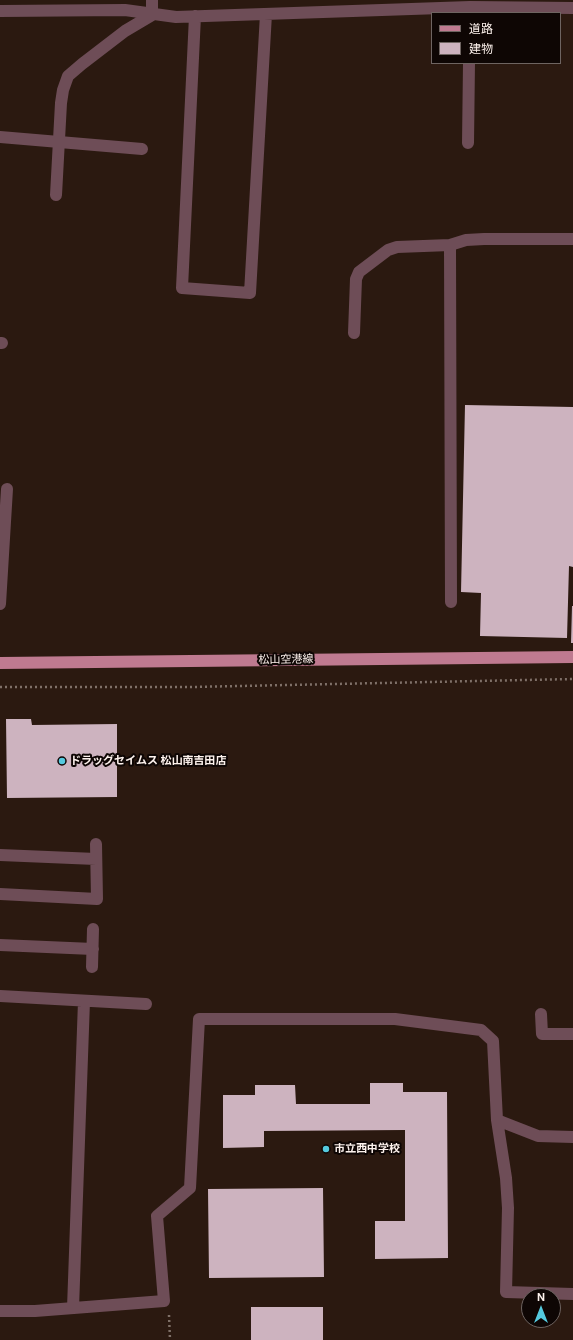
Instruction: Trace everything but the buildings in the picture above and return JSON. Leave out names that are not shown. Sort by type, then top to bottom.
[{"type":"main road","name":"松山空港線","points":[[0,663],[573,657]]},
{"type":"street","points":[[152,0],[152,15]]},
{"type":"street","points":[[0,11],[125,10],[152,15],[176,17],[266,14],[452,4],[470,10],[508,4],[573,8]]},
{"type":"street","points":[[195,16],[182,288],[250,293],[266,14]]},
{"type":"street","points":[[56,195],[58,142],[63,90],[68,76],[125,31],[152,15]]},
{"type":"street","points":[[468,143],[469,64]]},
{"type":"street","points":[[0,137],[142,149]]},
{"type":"street","points":[[354,332],[356,279],[359,272],[388,250],[397,247],[450,245],[466,240],[573,239]]},
{"type":"street","points":[[450,245],[450,602]]},
{"type":"street","points":[[0,604],[7,489]]},
{"type":"street","points":[[0,894],[97,899],[96,844]]},
{"type":"street","points":[[0,855],[96,859]]},
{"type":"street","points":[[92,967],[93,929]]},
{"type":"street","points":[[0,945],[93,949]]},
{"type":"street","points":[[0,996],[146,1004]]},
{"type":"street","points":[[73,1308],[84,1001]]},
{"type":"street","points":[[541,1014],[542,1034],[573,1034]]},
{"type":"street","points":[[0,1311],[35,1311],[164,1301],[157,1216],[190,1188],[199,1019],[395,1019],[481,1030],[493,1042],[497,1120],[506,1178],[508,1208],[506,1292],[573,1294]]},
{"type":"street","points":[[497,1120],[538,1136],[573,1136]]},
{"type":"path","points":[[0,687],[200,687],[573,679]]},
{"type":"path","points":[[164,1301],[169,1313],[170,1340]]},
{"type":"place","name":"ドラッグセイムス 松山南吉田店","points":[[62,761]]},
{"type":"place","name":"市立西中学校","points":[[326,1149]]}]
